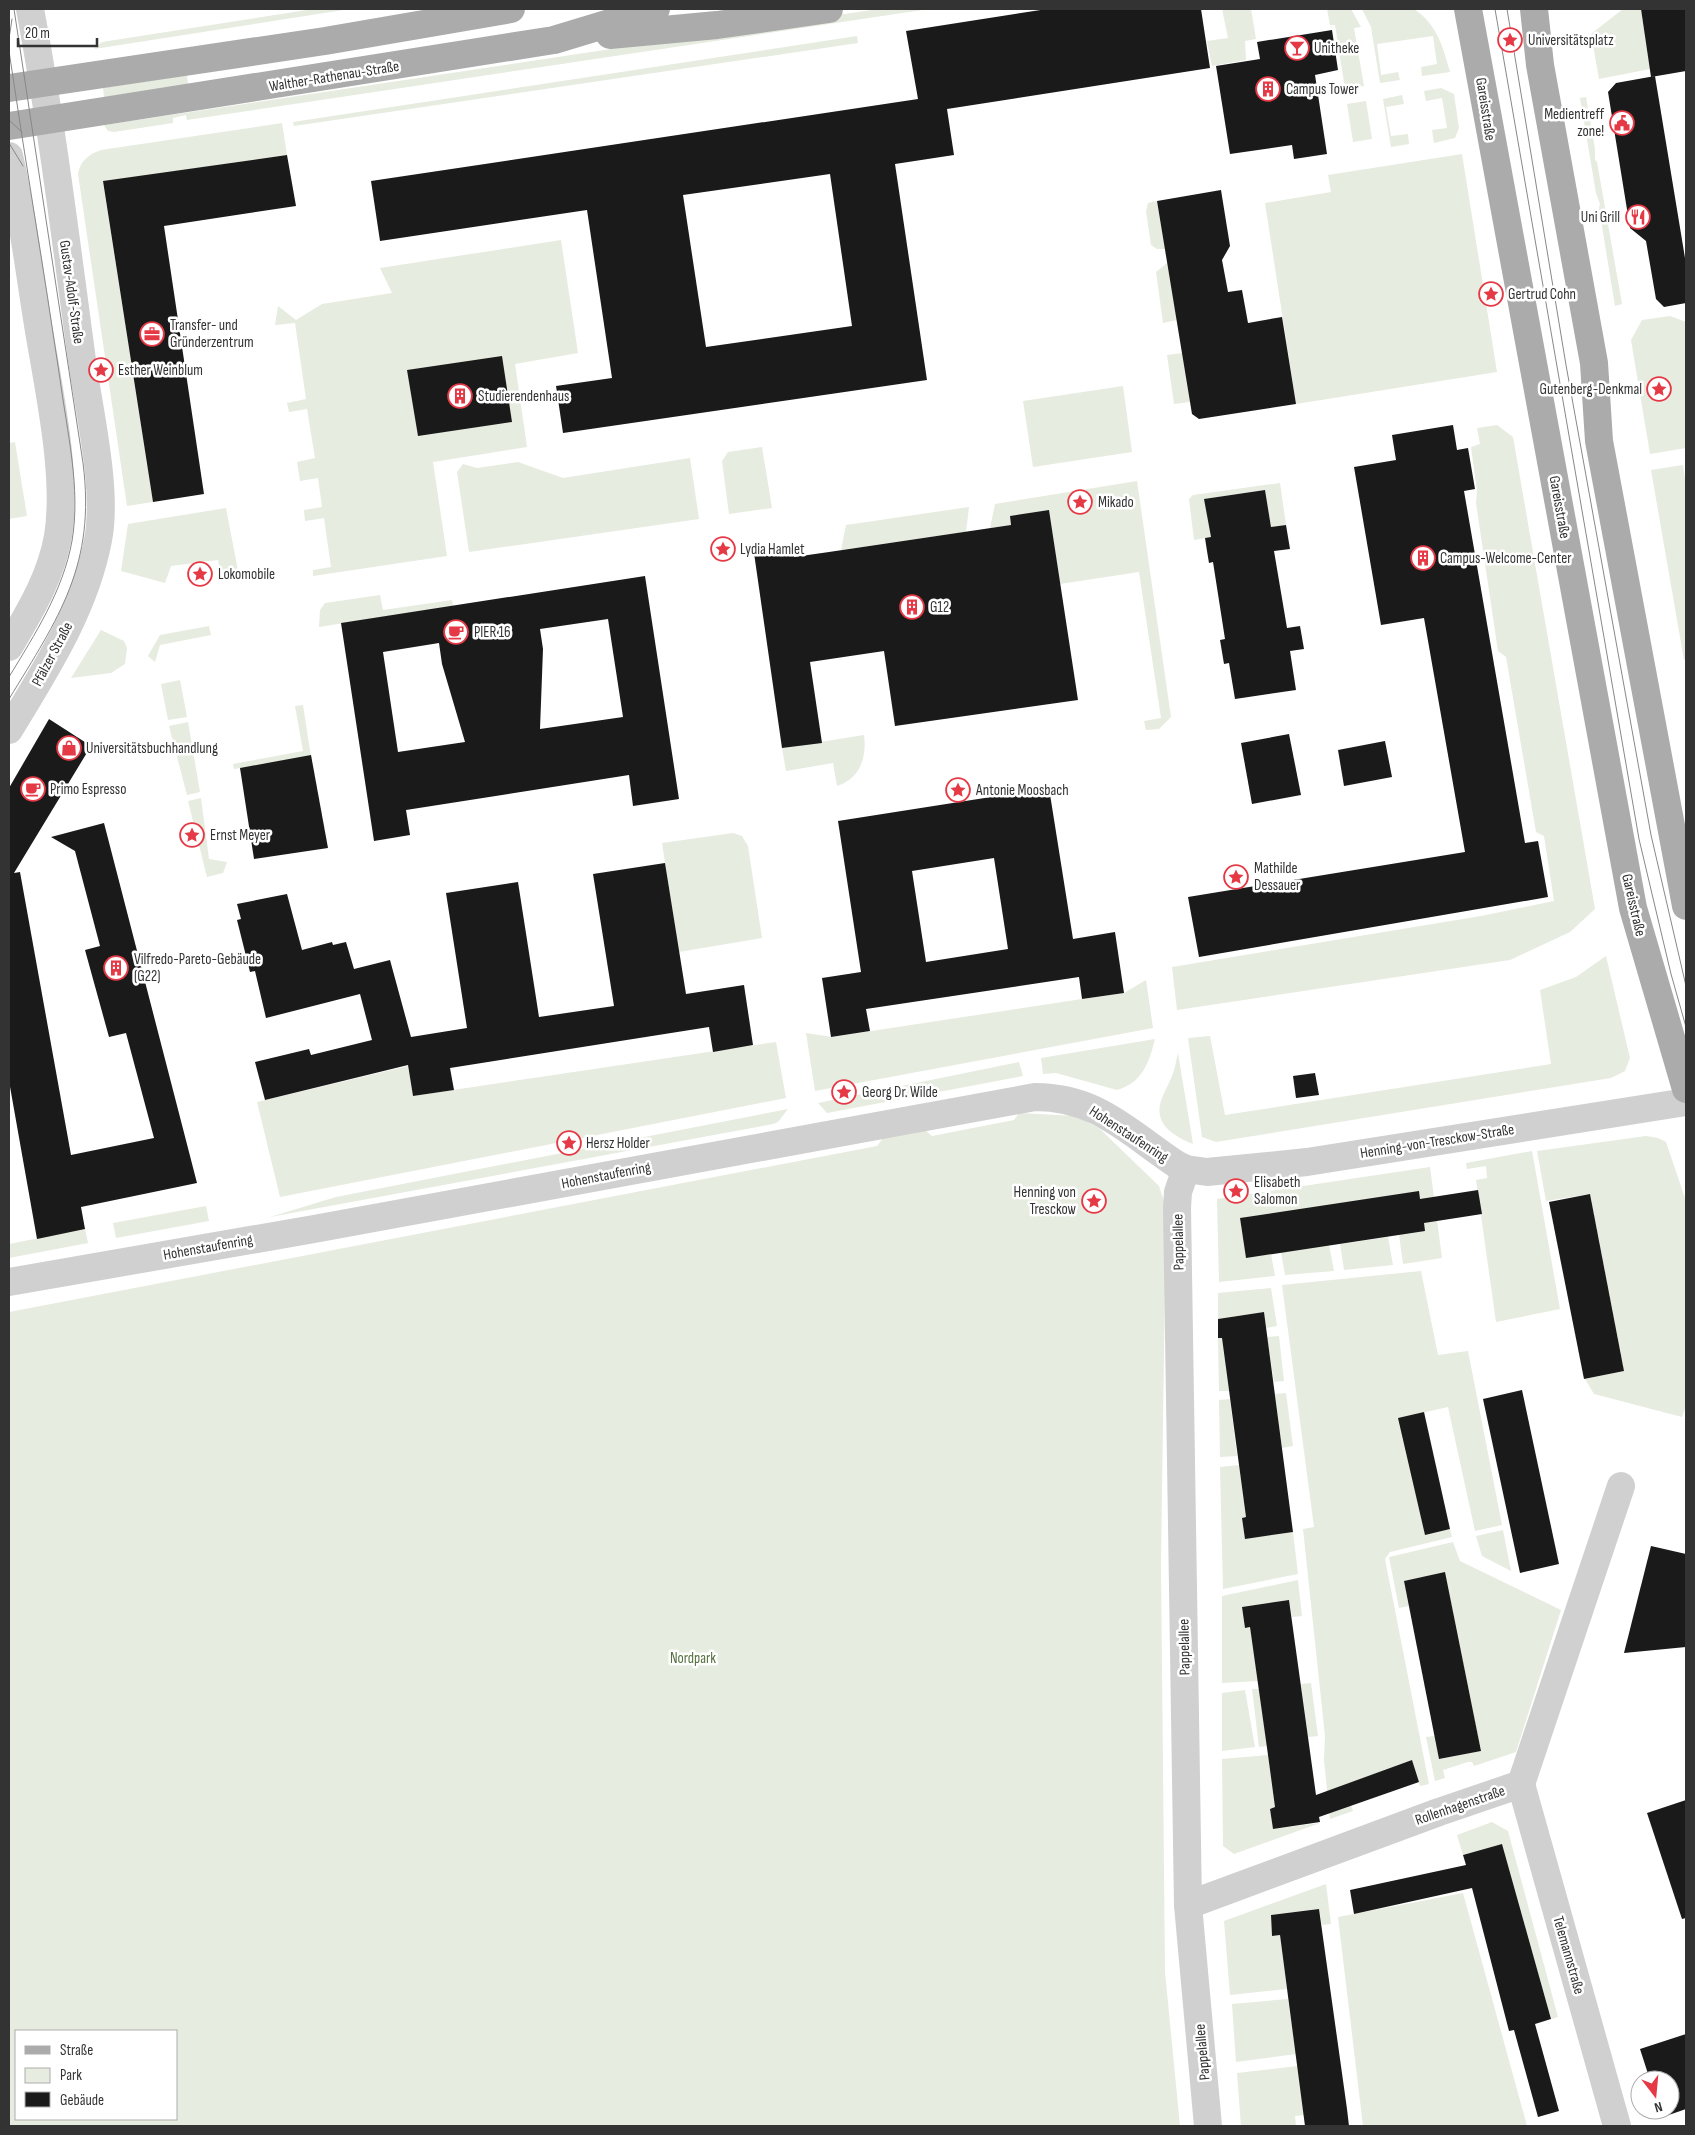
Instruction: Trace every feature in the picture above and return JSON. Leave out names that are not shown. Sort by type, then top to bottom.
[{"type":"main road","points":[[9,88],[325,42],[511,9]]},
{"type":"main road","name":"Walther-Rathenau-Straße","points":[[9,125],[554,40],[656,9]]},
{"type":"main road","points":[[554,40],[717,25],[829,9]]},
{"type":"main road","name":"Gareisstraße","points":[[1468,9],[1633,908],[1686,1089]]},
{"type":"main road","points":[[1534,9],[1540,65],[1594,363],[1599,441],[1685,892]]},
{"type":"main road","name":"Walther-Rathenau-Straße","points":[[9,125],[24,111],[42,83]]},
{"type":"street","name":"Gustav-Adolf-Straße","points":[[30,9],[48,120],[100,486],[101,513],[98,539],[89,575]]},
{"type":"street","points":[[9,156],[47,379],[58,463],[60,500],[58,535],[52,563],[38,597],[14,639]]},
{"type":"street","name":"Pfälzer Straße","points":[[9,730],[65,632],[78,605],[89,575]]},
{"type":"street","name":"Hohenstaufenring","points":[[9,1282],[324,1228],[1035,1097],[1071,1100],[1108,1116],[1166,1158],[1186,1169]]},
{"type":"street","name":"Henning-von-Tresckow-Straße","points":[[1186,1169],[1207,1172],[1307,1162],[1686,1102]]},
{"type":"street","name":"Pappelallee","points":[[1186,1169],[1178,1192],[1178,1208],[1188,1905],[1208,2126]]},
{"type":"street","name":"Rollenhagenstraße","points":[[1188,1905],[1439,1812],[1521,1784],[1621,1486]]},
{"type":"street","name":"Telemannstraße","points":[[1521,1784],[1617,2126]]},
{"type":"green space","points":[[313,9],[350,9],[94,49],[102,42]]},
{"type":"green space","points":[[878,9],[929,9],[187,120],[186,115],[173,118],[173,123],[114,132],[108,131],[104,125]]},
{"type":"green space","points":[[1222,9],[1251,9],[1256,39],[1245,41],[1246,60],[1212,66],[1207,41],[1228,38]]},
{"type":"green space","points":[[1327,9],[1351,9],[1361,27],[1354,28],[1364,86],[1345,89],[1335,25],[1330,25]]},
{"type":"green space","points":[[1362,9],[1414,9],[1434,29],[1442,45],[1450,72],[1422,76],[1421,67],[1437,64],[1433,36],[1377,44],[1381,75],[1398,72],[1400,80],[1380,83],[1371,27]]},
{"type":"green space","points":[[1623,9],[1641,9],[1650,69],[1599,79],[1591,34]]},
{"type":"green space","points":[[857,36],[858,43],[294,126],[293,122]]},
{"type":"green space","points":[[187,75],[188,85],[104,97],[103,88]]},
{"type":"green space","points":[[1441,88],[1454,94],[1459,128],[1455,138],[1434,143],[1432,130],[1447,128],[1442,98],[1426,101],[1424,91]]},
{"type":"green space","points":[[1402,95],[1404,104],[1386,107],[1391,136],[1408,134],[1409,144],[1391,147],[1383,99]]},
{"type":"green space","points":[[1586,97],[1595,149],[1595,160],[1597,162],[1622,304],[1615,306],[1599,208],[1600,204],[1596,193],[1580,98]]},
{"type":"green space","points":[[1366,101],[1372,139],[1353,142],[1347,104]]},
{"type":"green space","points":[[282,123],[287,155],[103,182],[153,502],[127,506],[78,174],[79,169],[86,159],[101,150]]},
{"type":"green space","points":[[1462,154],[1497,372],[1296,404],[1265,203],[1331,192],[1328,175]]},
{"type":"green space","points":[[1157,201],[1165,249],[1157,249],[1151,245],[1146,211],[1148,203]]},
{"type":"green space","points":[[561,240],[578,353],[515,364],[527,447],[433,462],[447,556],[313,576],[313,570],[331,567],[324,518],[305,521],[304,510],[322,507],[318,478],[300,481],[297,462],[315,458],[307,409],[289,412],[287,403],[306,399],[295,323],[275,325],[278,306],[296,320],[322,304],[392,293],[380,268]]},
{"type":"green space","points":[[1167,263],[1177,320],[1163,323],[1156,272]]},
{"type":"green space","points":[[1670,316],[1686,322],[1686,448],[1650,454],[1631,340],[1642,320]]},
{"type":"green space","points":[[1182,353],[1190,402],[1174,404],[1167,355]]},
{"type":"green space","points":[[1123,386],[1132,452],[1033,467],[1023,401]]},
{"type":"green space","points":[[1497,425],[1513,437],[1595,909],[1570,932],[1510,960],[1177,1010],[1172,967],[1481,916],[1554,901],[1544,836],[1536,832],[1506,657],[1498,651],[1476,503],[1477,491],[1471,447],[1480,444],[1477,428]]},
{"type":"green space","points":[[15,442],[27,516],[9,519],[9,443]]},
{"type":"green space","points":[[762,447],[772,508],[729,514],[722,461],[728,452]]},
{"type":"green space","points":[[690,458],[699,519],[469,552],[457,472],[463,464],[477,468],[518,462],[563,478]]},
{"type":"green space","points":[[1683,465],[1686,486],[1686,660],[1684,660],[1651,470]]},
{"type":"green space","points":[[1137,481],[1171,717],[1159,729],[1146,730],[1144,721],[1161,718],[1139,572],[1060,584],[1049,510],[1010,516],[1011,525],[990,528],[995,504]]},
{"type":"green space","points":[[1280,483],[1286,525],[1271,527],[1265,490],[1205,499],[1211,537],[1194,540],[1189,499],[1193,495]]},
{"type":"green space","points":[[969,507],[966,532],[841,550],[846,525]]},
{"type":"green space","points":[[226,508],[239,576],[222,579],[218,560],[171,566],[165,583],[121,571],[128,524]]},
{"type":"green space","points":[[380,595],[383,610],[452,600],[453,606],[319,627],[320,610],[325,603]]},
{"type":"green space","points":[[209,626],[211,635],[160,645],[155,662],[148,656],[160,635]]},
{"type":"green space","points":[[101,630],[124,641],[127,648],[125,664],[111,673],[71,678]]},
{"type":"green space","points":[[180,680],[187,717],[168,720],[161,684]]},
{"type":"green space","points":[[303,705],[311,757],[234,769],[233,764],[303,751],[295,706]]},
{"type":"green space","points":[[188,722],[200,792],[187,795],[169,726]]},
{"type":"green space","points":[[864,735],[863,759],[856,773],[845,783],[837,786],[833,763],[786,771],[782,748]]},
{"type":"green space","points":[[201,798],[209,859],[227,862],[223,873],[207,877],[188,801]]},
{"type":"green space","points":[[733,833],[742,836],[748,846],[762,938],[679,952],[662,843]]},
{"type":"green space","points":[[1606,956],[1630,1058],[1625,1071],[1611,1078],[1216,1142],[1202,1137],[1188,1038],[1210,1036],[1225,1115],[1551,1064],[1540,990],[1576,977]]},
{"type":"green space","points":[[1146,980],[1153,1028],[815,1091],[806,1033],[832,1037],[1124,993]]},
{"type":"green space","points":[[1155,1039],[1143,1071],[1133,1082],[1117,1090],[1056,1073],[1043,1074],[1041,1058]]},
{"type":"green space","points":[[776,1042],[786,1098],[280,1197],[257,1102],[408,1066],[413,1096]]},
{"type":"green space","points":[[1178,1053],[1193,1144],[1172,1133],[1162,1121],[1160,1115],[1162,1098],[1173,1073]]},
{"type":"green space","points":[[1019,1062],[1023,1076],[827,1113],[818,1103]]},
{"type":"green space","points":[[788,1109],[778,1122],[773,1124],[270,1217],[336,1197]]},
{"type":"green space","name":"Nordpark","points":[[1019,1113],[1075,1116],[1099,1128],[1159,1186],[1166,1207],[1161,1565],[1165,1972],[1180,2126],[9,2126],[9,1312],[877,1146],[883,1138],[925,1130],[932,1136],[1014,1120]]},
{"type":"green space","points":[[1646,1136],[1658,1138],[1666,1142],[1686,1201],[1686,1406],[1682,1417],[1594,1394],[1585,1379],[1624,1371],[1590,1194],[1546,1201],[1537,1151]]},
{"type":"green space","points":[[1532,1151],[1560,1309],[1496,1322],[1476,1180],[1487,1178],[1486,1166],[1467,1169],[1466,1163]]},
{"type":"green space","points":[[1430,1167],[1442,1258],[1403,1264],[1399,1235],[1240,1218],[1246,1257],[1271,1254],[1275,1276],[1219,1282],[1217,1199]]},
{"type":"green space","points":[[206,1206],[209,1221],[116,1238],[113,1223]]},
{"type":"green space","points":[[85,1229],[88,1243],[9,1258],[9,1244]]},
{"type":"green space","points":[[1388,1237],[1393,1265],[1344,1270],[1340,1244]]},
{"type":"green space","points":[[1329,1245],[1334,1271],[1285,1275],[1281,1252]]},
{"type":"green space","points":[[1421,1271],[1438,1355],[1468,1351],[1502,1525],[1475,1531],[1448,1407],[1399,1418],[1425,1534],[1450,1529],[1452,1537],[1390,1552],[1385,1559],[1429,1784],[1420,1786],[1412,1760],[1344,1785],[1353,1811],[1330,1819],[1324,1760],[1325,1736],[1303,1529],[1314,1527],[1282,1285]]},
{"type":"green space","points":[[1271,1288],[1277,1326],[1266,1328],[1264,1312],[1218,1319],[1218,1293]]},
{"type":"green space","points":[[1279,1336],[1284,1381],[1274,1382],[1267,1337]]},
{"type":"green space","points":[[1218,1338],[1222,1338],[1229,1391],[1219,1391]]},
{"type":"green space","points":[[1286,1393],[1293,1446],[1282,1448],[1275,1394]]},
{"type":"green space","points":[[1230,1399],[1237,1456],[1220,1457],[1219,1400]]},
{"type":"green space","points":[[1239,1465],[1246,1517],[1242,1518],[1245,1538],[1293,1532],[1298,1574],[1223,1589],[1220,1467]]},
{"type":"green space","points":[[1503,1530],[1511,1571],[1482,1556],[1476,1536]]},
{"type":"green space","points":[[1453,1542],[1460,1561],[1561,1610],[1516,1752],[1474,1766],[1472,1762],[1468,1762],[1443,1770],[1445,1778],[1435,1781],[1426,1737],[1435,1736],[1440,1759],[1481,1751],[1445,1573],[1404,1581],[1409,1606],[1399,1608],[1389,1557]]},
{"type":"green space","points":[[1298,1580],[1302,1616],[1292,1617],[1289,1600],[1242,1607],[1245,1628],[1250,1627],[1258,1681],[1222,1683],[1222,1596]]},
{"type":"green space","points":[[1311,1683],[1318,1736],[1308,1737],[1301,1684]]},
{"type":"green space","points":[[1252,1689],[1259,1689],[1267,1746],[1259,1747]]},
{"type":"green space","points":[[1245,1690],[1255,1747],[1222,1751],[1222,1693]]},
{"type":"green space","points":[[1268,1755],[1275,1807],[1270,1809],[1273,1829],[1320,1823],[1234,1854],[1223,1846],[1222,1759]]},
{"type":"green space","points":[[1492,1822],[1508,1831],[1558,2017],[1551,2019],[1502,1844],[1463,1855],[1457,1835]]},
{"type":"green space","points":[[1326,1884],[1331,1924],[1322,1925],[1319,1909],[1271,1915],[1272,1936],[1280,1935],[1287,1989],[1230,1995],[1224,1921]]},
{"type":"green space","points":[[1463,1893],[1527,2126],[1363,2126],[1338,1917]]},
{"type":"green space","points":[[1288,1999],[1296,2054],[1236,2062],[1232,2004]]},
{"type":"green space","points":[[1297,2066],[1304,2115],[1295,2116],[1296,2126],[1241,2126],[1237,2073]]},
{"type":"building","points":[[1047,9],[1201,9],[1210,68],[947,109],[954,155],[895,164],[927,380],[563,433],[556,386],[612,378],[587,210],[380,241],[371,181],[918,99],[906,31]],"holes":[[[830,174],[852,326],[706,347],[683,195]]]},
{"type":"building","points":[[1641,9],[1686,9],[1686,71],[1651,77]]},
{"type":"building","name":"Campus Tower","points":[[1332,30],[1338,70],[1315,75],[1327,154],[1294,159],[1292,145],[1230,154],[1216,66],[1260,59],[1257,42]]},
{"type":"building","points":[[1655,76],[1686,264],[1686,303],[1664,307],[1656,299],[1646,241],[1630,228],[1608,92],[1616,83]]},
{"type":"building","points":[[287,155],[296,206],[164,226],[204,494],[153,502],[103,181]]},
{"type":"building","points":[[1221,190],[1230,246],[1222,260],[1228,292],[1242,290],[1248,323],[1282,317],[1296,404],[1199,419],[1192,414],[1157,201]]},
{"type":"building","name":"Studierendenhaus","points":[[502,356],[512,422],[418,436],[407,370]]},
{"type":"building","points":[[1453,425],[1457,450],[1468,448],[1475,489],[1464,491],[1525,843],[1538,841],[1548,897],[1199,957],[1188,897],[1465,852],[1424,618],[1381,625],[1354,467],[1396,460],[1392,435]]},
{"type":"building","points":[[1265,490],[1271,527],[1286,525],[1290,549],[1274,551],[1287,628],[1300,626],[1304,649],[1290,651],[1296,690],[1235,699],[1229,663],[1224,664],[1220,640],[1225,639],[1213,562],[1209,563],[1205,538],[1211,537],[1204,499]]},
{"type":"building","name":"G12","points":[[1049,510],[1078,700],[895,726],[884,651],[810,662],[822,743],[782,748],[754,553],[793,547],[794,557],[829,552],[1011,525],[1010,516]]},
{"type":"building","points":[[645,576],[679,799],[633,806],[629,775],[406,810],[410,835],[374,841],[341,623]],"holes":[[[608,619],[623,717],[540,729],[543,649],[540,629]],[[439,643],[442,664],[465,742],[398,752],[383,652]]]},
{"type":"building","name":"Vilfredo-Pareto-Gebäude (G22)","points":[[49,719],[91,746],[14,873],[20,872],[71,1155],[154,1138],[126,1033],[109,1037],[85,950],[100,946],[75,851],[51,837],[104,823],[197,1183],[81,1207],[85,1229],[37,1239],[9,1081],[9,788]]},
{"type":"building","points":[[1289,734],[1301,795],[1252,804],[1241,743]]},
{"type":"building","points":[[1385,741],[1392,777],[1344,786],[1338,750]]},
{"type":"building","points":[[311,755],[328,848],[254,859],[240,768]]},
{"type":"building","points":[[1049,788],[1073,939],[1115,932],[1124,993],[1082,999],[1079,977],[866,1009],[870,1031],[831,1037],[822,978],[861,972],[838,821]],"holes":[[[994,858],[1008,949],[926,962],[912,871]]]},
{"type":"building","points":[[665,863],[686,994],[744,985],[753,1045],[713,1052],[709,1027],[450,1068],[454,1090],[413,1096],[408,1065],[265,1100],[255,1062],[309,1049],[311,1055],[372,1040],[360,994],[266,1018],[255,971],[250,972],[237,920],[241,919],[237,904],[287,894],[302,950],[332,942],[333,945],[346,942],[354,969],[390,960],[411,1037],[467,1028],[446,893],[518,882],[539,1017],[614,1006],[593,874]]},
{"type":"building","points":[[1315,1073],[1319,1095],[1296,1098],[1293,1076]]},
{"type":"building","points":[[1478,1190],[1482,1214],[1424,1223],[1425,1231],[1246,1258],[1240,1218],[1419,1191],[1420,1199]]},
{"type":"building","points":[[1590,1194],[1624,1371],[1584,1379],[1549,1202]]},
{"type":"building","points":[[1264,1312],[1293,1532],[1245,1539],[1242,1518],[1246,1517],[1222,1338],[1218,1338],[1218,1319]]},
{"type":"building","points":[[1522,1390],[1559,1564],[1520,1573],[1483,1399]]},
{"type":"building","points":[[1424,1412],[1450,1529],[1425,1535],[1398,1418]]},
{"type":"building","points":[[1651,1546],[1686,1554],[1686,1647],[1624,1653]]},
{"type":"building","points":[[1445,1572],[1481,1751],[1439,1759],[1404,1581]]},
{"type":"building","points":[[1289,1600],[1316,1795],[1412,1760],[1419,1782],[1319,1817],[1320,1822],[1273,1829],[1270,1809],[1275,1807],[1268,1755],[1250,1627],[1245,1628],[1242,1607]]},
{"type":"building","points":[[1686,1800],[1686,1918],[1682,1919],[1647,1813]]},
{"type":"building","points":[[1502,1844],[1551,2019],[1535,2024],[1559,2111],[1538,2117],[1514,2030],[1509,2031],[1472,1888],[1354,1914],[1350,1890],[1466,1865],[1463,1855]]},
{"type":"building","points":[[1319,1909],[1349,2126],[1305,2126],[1280,1935],[1272,1936],[1271,1915]]},
{"type":"building","points":[[1686,2034],[1686,2109],[1680,2111],[1680,2070],[1647,2070],[1640,2049]]},
{"type":"tram line","points":[[9,699],[58,615],[70,588],[84,531],[86,499],[83,463],[14,9]]},
{"type":"tram line","points":[[1495,9],[1639,839],[1671,974],[1686,1027]]},
{"type":"tram line","points":[[1507,9],[1566,365],[1651,835],[1686,986]]},
{"type":"tram line","points":[[9,39],[12,19]]},
{"type":"tram line","points":[[9,51],[69,440],[75,501],[72,541],[62,577],[47,612],[9,677]]},
{"type":"tram line","points":[[9,120],[22,132]]},
{"type":"tram line","points":[[9,143],[23,166]]},
{"type":"place","name":"Universitätsplatz","points":[[1510,40]]},
{"type":"place","name":"Unitheke","points":[[1297,48]]},
{"type":"place","name":"Campus Tower","points":[[1268,89]]},
{"type":"place","name":"Medientreff zone!","points":[[1622,123]]},
{"type":"place","name":"Uni Grill","points":[[1638,217]]},
{"type":"place","name":"Gertrud Cohn","points":[[1491,294]]},
{"type":"place","name":"Transfer- und Gründerzentrum","points":[[152,334]]},
{"type":"place","name":"Esther Weinblum","points":[[101,370]]},
{"type":"place","name":"Gutenberg-Denkmal","points":[[1659,389]]},
{"type":"place","name":"Studierendenhaus","points":[[460,396]]},
{"type":"place","name":"Mikado","points":[[1080,502]]},
{"type":"place","name":"Lydia Hamlet","points":[[723,549]]},
{"type":"place","name":"Campus-Welcome-Center","points":[[1423,558]]},
{"type":"place","name":"Lokomobile","points":[[200,574]]},
{"type":"place","name":"G12","points":[[912,607]]},
{"type":"place","name":"PIER 16","points":[[456,632]]},
{"type":"place","name":"Universitätsbuchhandlung","points":[[69,748]]},
{"type":"place","name":"Primo Espresso","points":[[33,789]]},
{"type":"place","name":"Antonie Moosbach","points":[[958,790]]},
{"type":"place","name":"Ernst Meyer","points":[[192,835]]},
{"type":"place","name":"Mathilde Dessauer","points":[[1236,877]]},
{"type":"place","name":"Vilfredo-Pareto-Gebäude (G22)","points":[[116,968]]},
{"type":"place","name":"Georg Dr. Wilde","points":[[844,1092]]},
{"type":"place","name":"Hersz Holder","points":[[569,1143]]},
{"type":"place","name":"Elisabeth Salomon","points":[[1236,1191]]},
{"type":"place","name":"Henning von Tresckow","points":[[1094,1201]]}]
